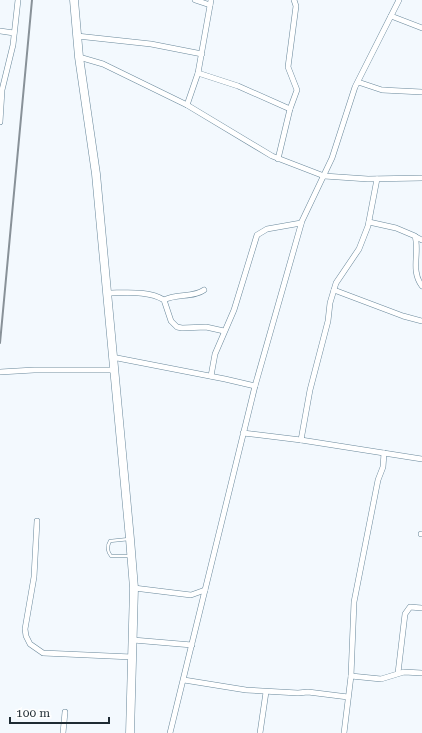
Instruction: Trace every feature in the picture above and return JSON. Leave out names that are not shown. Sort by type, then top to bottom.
[{"type":"main road","points":[[74,0],[79,57],[96,174],[112,357],[132,556],[134,588],[130,733]]},
{"type":"street","points":[[0,122],[4,77],[13,45],[18,0]]},
{"type":"street","points":[[186,105],[198,73],[210,3],[195,0]]},
{"type":"street","points":[[278,159],[290,109],[297,90],[288,68],[296,6],[294,0]]},
{"type":"street","points":[[170,733],[255,386],[301,223],[332,158],[358,82],[399,0]]},
{"type":"street","points":[[391,16],[422,28]]},
{"type":"street","points":[[0,31],[14,33]]},
{"type":"street","points":[[77,36],[151,44],[202,54]]},
{"type":"street","points":[[79,57],[103,64],[186,105],[258,150],[324,176],[378,179],[422,178]]},
{"type":"street","points":[[198,73],[238,86],[290,109]]},
{"type":"street","points":[[358,82],[382,90],[422,92]]},
{"type":"street","points":[[301,440],[310,390],[328,321],[330,303],[336,283],[359,249],[369,222],[378,179]]},
{"type":"street","points":[[369,222],[396,228],[422,240]]},
{"type":"street","points":[[211,376],[215,354],[248,269],[253,244],[257,235],[267,229],[301,223]]},
{"type":"street","points":[[416,237],[415,269],[416,277],[422,286]]},
{"type":"street","points":[[107,292],[151,295],[164,300],[179,295],[197,295],[204,290]]},
{"type":"street","points":[[334,290],[403,316],[422,320]]},
{"type":"street","points":[[164,300],[171,321],[177,327],[206,326],[224,331]]},
{"type":"street","points":[[112,357],[255,386]]},
{"type":"street","points":[[0,372],[34,370],[114,370]]},
{"type":"street","points":[[243,433],[301,440],[422,459]]},
{"type":"street","points":[[344,733],[351,676],[354,602],[378,480],[383,468],[384,453]]},
{"type":"street","points":[[38,521],[34,577],[25,629],[26,636],[30,644],[43,653],[132,657]]},
{"type":"street","points":[[134,588],[191,595],[205,590]]},
{"type":"street","points":[[398,674],[405,614],[410,607],[422,608]]},
{"type":"street","points":[[133,640],[161,641],[192,645]]},
{"type":"street","points":[[351,676],[381,679],[398,674],[422,673]]},
{"type":"street","points":[[184,680],[231,689],[266,692],[308,692],[348,698]]},
{"type":"street","points":[[260,733],[266,692]]},
{"type":"street","points":[[63,733],[65,712]]},
{"type":"lane","points":[[130,539],[110,541],[108,544],[109,553],[111,556],[132,556]]},
{"type":"railway","points":[[0,343],[32,0]]}]
